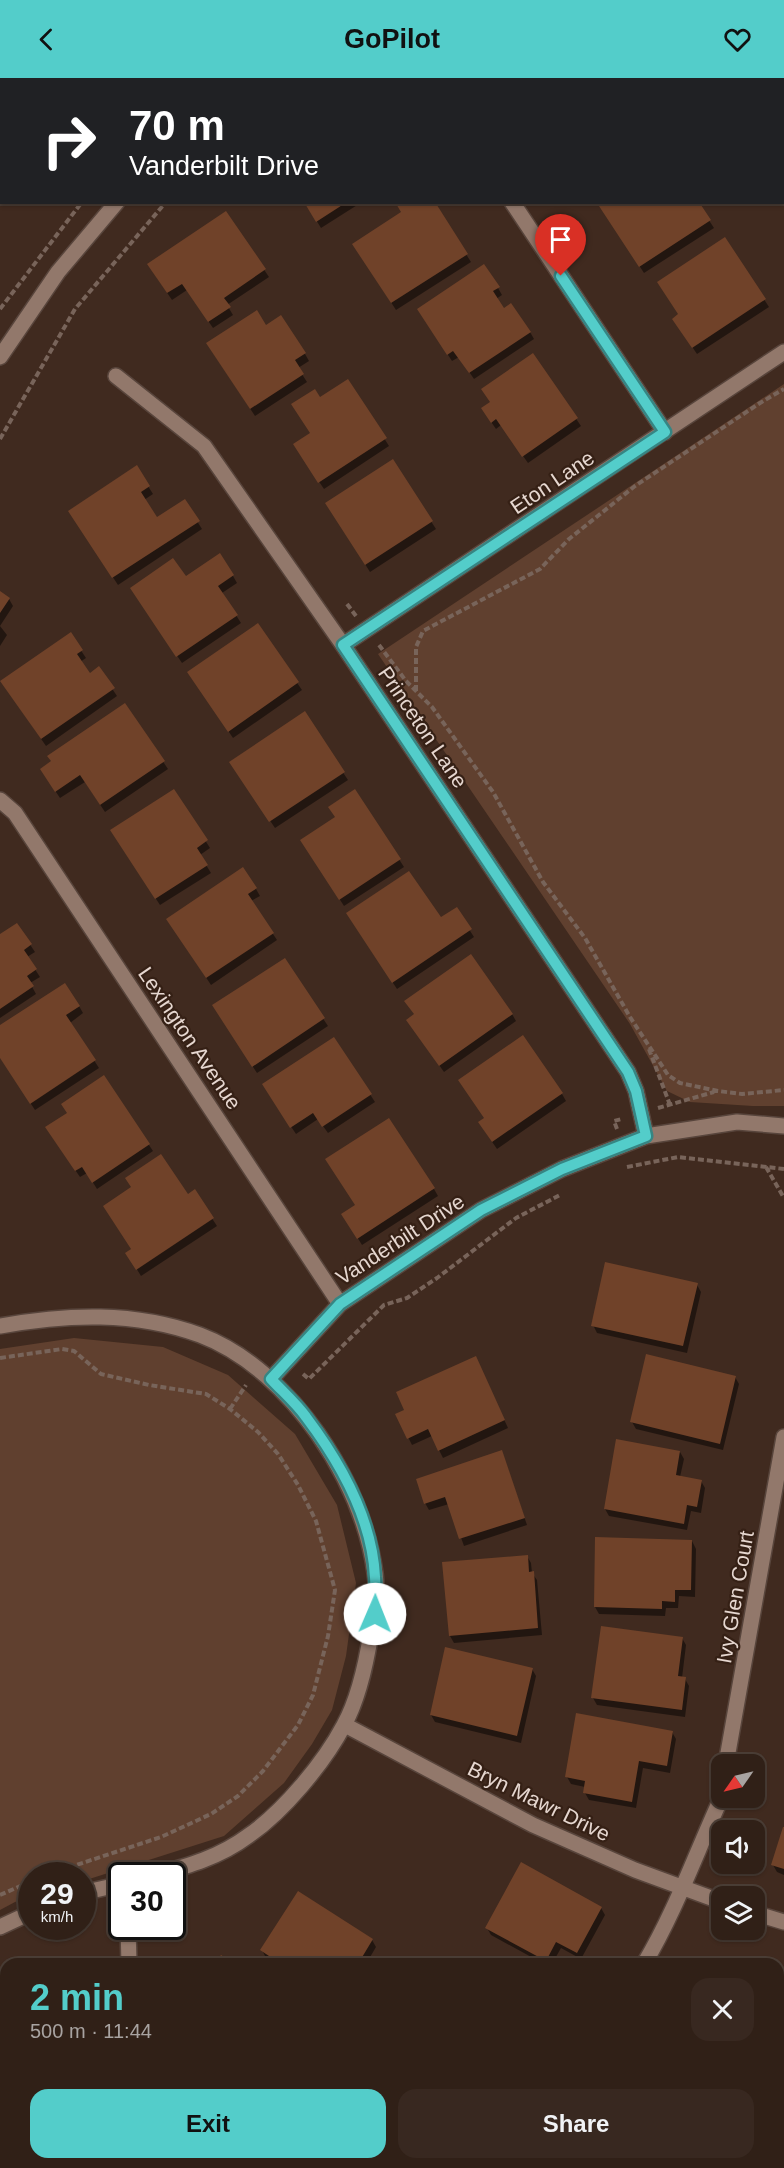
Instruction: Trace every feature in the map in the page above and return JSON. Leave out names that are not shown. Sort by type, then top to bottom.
[{"type":"street","points":[[0,357],[58,272],[115,204]]},
{"type":"street","points":[[513,204],[665,432]]},
{"type":"street","name":"Eton Lane","points":[[343,645],[784,352]]},
{"type":"street","name":"Princeton Lane","points":[[116,376],[204,446],[343,645],[628,1072],[636,1091],[646,1136]]},
{"type":"street","name":"Lexington Avenue","points":[[0,800],[15,813],[340,1304]]},
{"type":"street","name":"Vanderbilt Drive","points":[[271,1379],[340,1304],[481,1210],[562,1169],[646,1136],[737,1122],[784,1126]]},
{"type":"street","points":[[0,1326],[62,1317],[99,1316],[134,1319],[167,1325],[201,1336],[235,1353],[271,1379],[304,1415],[329,1450],[350,1488],[366,1530],[375,1576],[375,1614],[361,1683],[345,1725],[317,1767],[269,1818],[248,1836],[203,1861],[186,1866]]},
{"type":"street","name":"Ivy Glen Court","points":[[728,1754],[784,1437]]},
{"type":"street","name":"Bryn Mawr Drive","points":[[345,1725],[533,1825],[635,1870],[711,1898]]},
{"type":"street","points":[[648,1958],[717,1808]]},
{"type":"street","points":[[765,1916],[784,1922]]},
{"type":"street","points":[[0,1927],[18,1919]]},
{"type":"street","points":[[128,1940],[129,1958]]},
{"type":"path","points":[[0,309],[80,204]]},
{"type":"path","points":[[0,440],[75,309],[164,204]]},
{"type":"path","points":[[417,692],[416,647],[423,631],[540,569],[570,539],[635,486],[784,389]]},
{"type":"path","points":[[347,604],[406,681],[432,707],[493,792],[543,882],[585,938],[668,1075],[680,1083],[718,1091],[742,1094],[784,1090]]},
{"type":"path","points":[[646,1040],[670,1105]]},
{"type":"path","points":[[641,1113],[718,1091]]},
{"type":"path","points":[[620,1170],[678,1157],[784,1168]]},
{"type":"path","points":[[766,1166],[784,1198]]},
{"type":"path","points":[[287,1361],[309,1379],[384,1305],[407,1298],[516,1218],[567,1192]]},
{"type":"path","points":[[0,1358],[62,1349],[74,1351],[101,1374],[206,1394],[230,1409],[258,1432],[278,1454],[298,1485],[316,1521],[335,1590],[328,1636],[313,1695],[298,1725],[263,1771],[238,1796],[211,1814],[161,1837],[85,1862]]},
{"type":"path","points":[[230,1409],[256,1369]]},
{"type":"path","points":[[0,1895],[18,1887]]},
{"type":"shaded area","points":[[784,384],[784,1106],[690,1102],[667,1091],[630,1024],[378,654]]},
{"type":"shaded area","points":[[74,1338],[163,1347],[228,1375],[295,1434],[337,1505],[356,1583],[346,1656],[332,1710],[312,1744],[284,1783],[224,1836],[143,1862],[108,1862],[108,1873],[96,1877],[96,1862],[18,1862],[18,1901],[0,1910],[0,1349]]},
{"type":"building","points":[[305,204],[344,204],[316,222]]},
{"type":"building","points":[[396,204],[436,204],[468,254],[391,303],[352,244],[401,212]]},
{"type":"building","points":[[602,204],[700,204],[711,220],[639,267],[599,206]]},
{"type":"building","points":[[226,211],[266,269],[224,298],[231,307],[208,322],[182,284],[167,293],[147,264]]},
{"type":"building","points":[[725,237],[766,299],[692,348],[672,319],[678,314],[657,282]]},
{"type":"building","points":[[484,264],[500,287],[493,291],[504,308],[511,303],[531,332],[469,373],[453,351],[447,355],[417,309]]},
{"type":"building","points":[[257,310],[266,325],[281,315],[306,353],[295,360],[304,374],[250,409],[206,343]]},
{"type":"building","points":[[533,353],[578,418],[522,457],[496,419],[491,423],[481,408],[490,402],[481,389]]},
{"type":"building","points":[[348,379],[387,438],[318,483],[293,444],[310,433],[291,404],[315,389],[320,397]]},
{"type":"building","points":[[393,459],[433,521],[365,565],[325,503]]},
{"type":"building","points":[[137,465],[150,486],[141,492],[157,517],[185,499],[200,521],[112,578],[68,511]]},
{"type":"building","points":[[220,553],[234,575],[218,586],[238,615],[176,657],[130,588],[173,558],[186,576]]},
{"type":"building","points":[[0,591],[10,598],[0,613]]},
{"type":"building","points":[[258,623],[299,682],[228,732],[187,672]]},
{"type":"building","points":[[71,632],[83,650],[77,654],[90,673],[99,666],[115,688],[41,739],[0,681]]},
{"type":"building","points":[[125,703],[165,761],[100,805],[80,775],[55,792],[40,769],[51,761],[47,756]]},
{"type":"building","points":[[305,711],[345,772],[269,822],[229,762]]},
{"type":"building","points":[[174,789],[208,840],[197,848],[208,865],[155,899],[110,830]]},
{"type":"building","points":[[355,789],[401,859],[339,900],[300,840],[335,817],[328,807]]},
{"type":"building","points":[[243,867],[257,888],[248,894],[274,933],[206,978],[166,919]]},
{"type":"building","points":[[409,871],[441,917],[457,907],[472,929],[392,983],[346,913]]},
{"type":"building","points":[[17,923],[32,944],[24,950],[37,969],[27,976],[34,986],[0,1009],[0,934]]},
{"type":"building","points":[[471,954],[513,1014],[439,1066],[406,1020],[414,1014],[404,1001]]},
{"type":"building","points":[[285,958],[325,1018],[252,1067],[212,1005]]},
{"type":"building","points":[[65,983],[80,1006],[66,1015],[96,1060],[30,1104],[0,1058],[0,1025]]},
{"type":"building","points":[[523,1035],[563,1093],[492,1142],[478,1122],[484,1118],[458,1080]]},
{"type":"building","points":[[334,1037],[372,1094],[322,1127],[313,1113],[290,1128],[262,1084]]},
{"type":"building","points":[[104,1075],[150,1144],[92,1183],[82,1167],[75,1171],[45,1127],[67,1113],[61,1104]]},
{"type":"building","points":[[389,1118],[435,1188],[357,1239],[341,1214],[355,1205],[325,1159]]},
{"type":"building","points":[[161,1154],[188,1194],[195,1189],[214,1218],[136,1270],[125,1253],[131,1249],[103,1206],[131,1187],[125,1178]]},
{"type":"building","points":[[605,1262],[698,1283],[683,1346],[591,1326]]},
{"type":"building","points":[[646,1354],[736,1376],[720,1444],[630,1422]]},
{"type":"building","points":[[476,1356],[505,1420],[438,1451],[428,1429],[407,1439],[395,1414],[404,1410],[396,1392]]},
{"type":"building","points":[[616,1439],[680,1451],[676,1475],[702,1480],[697,1507],[687,1505],[684,1524],[604,1509]]},
{"type":"building","points":[[502,1450],[525,1518],[459,1539],[445,1497],[424,1504],[416,1479]]},
{"type":"building","points":[[595,1537],[692,1540],[691,1590],[675,1590],[675,1602],[662,1601],[662,1609],[594,1607]]},
{"type":"building","points":[[528,1555],[529,1572],[534,1571],[538,1628],[449,1636],[442,1562]]},
{"type":"building","points":[[601,1626],[683,1637],[678,1676],[686,1677],[682,1710],[591,1698]]},
{"type":"building","points":[[445,1647],[533,1668],[517,1736],[430,1715]]},
{"type":"building","points":[[576,1713],[673,1731],[667,1766],[639,1761],[632,1802],[583,1793],[585,1781],[565,1777]]},
{"type":"building","points":[[784,1827],[784,1869],[771,1865]]},
{"type":"building","points":[[521,1862],[602,1907],[577,1953],[556,1942],[548,1958],[540,1958],[485,1928]]},
{"type":"building","points":[[298,1891],[373,1939],[362,1958],[272,1958],[260,1950]]},
{"type":"route","points":[[375,1614],[375,1576],[371,1553],[366,1530],[350,1488],[329,1450],[304,1415],[271,1379],[340,1304],[481,1210],[562,1169],[646,1136],[636,1091],[628,1072],[343,645],[665,432],[561,276]]}]
